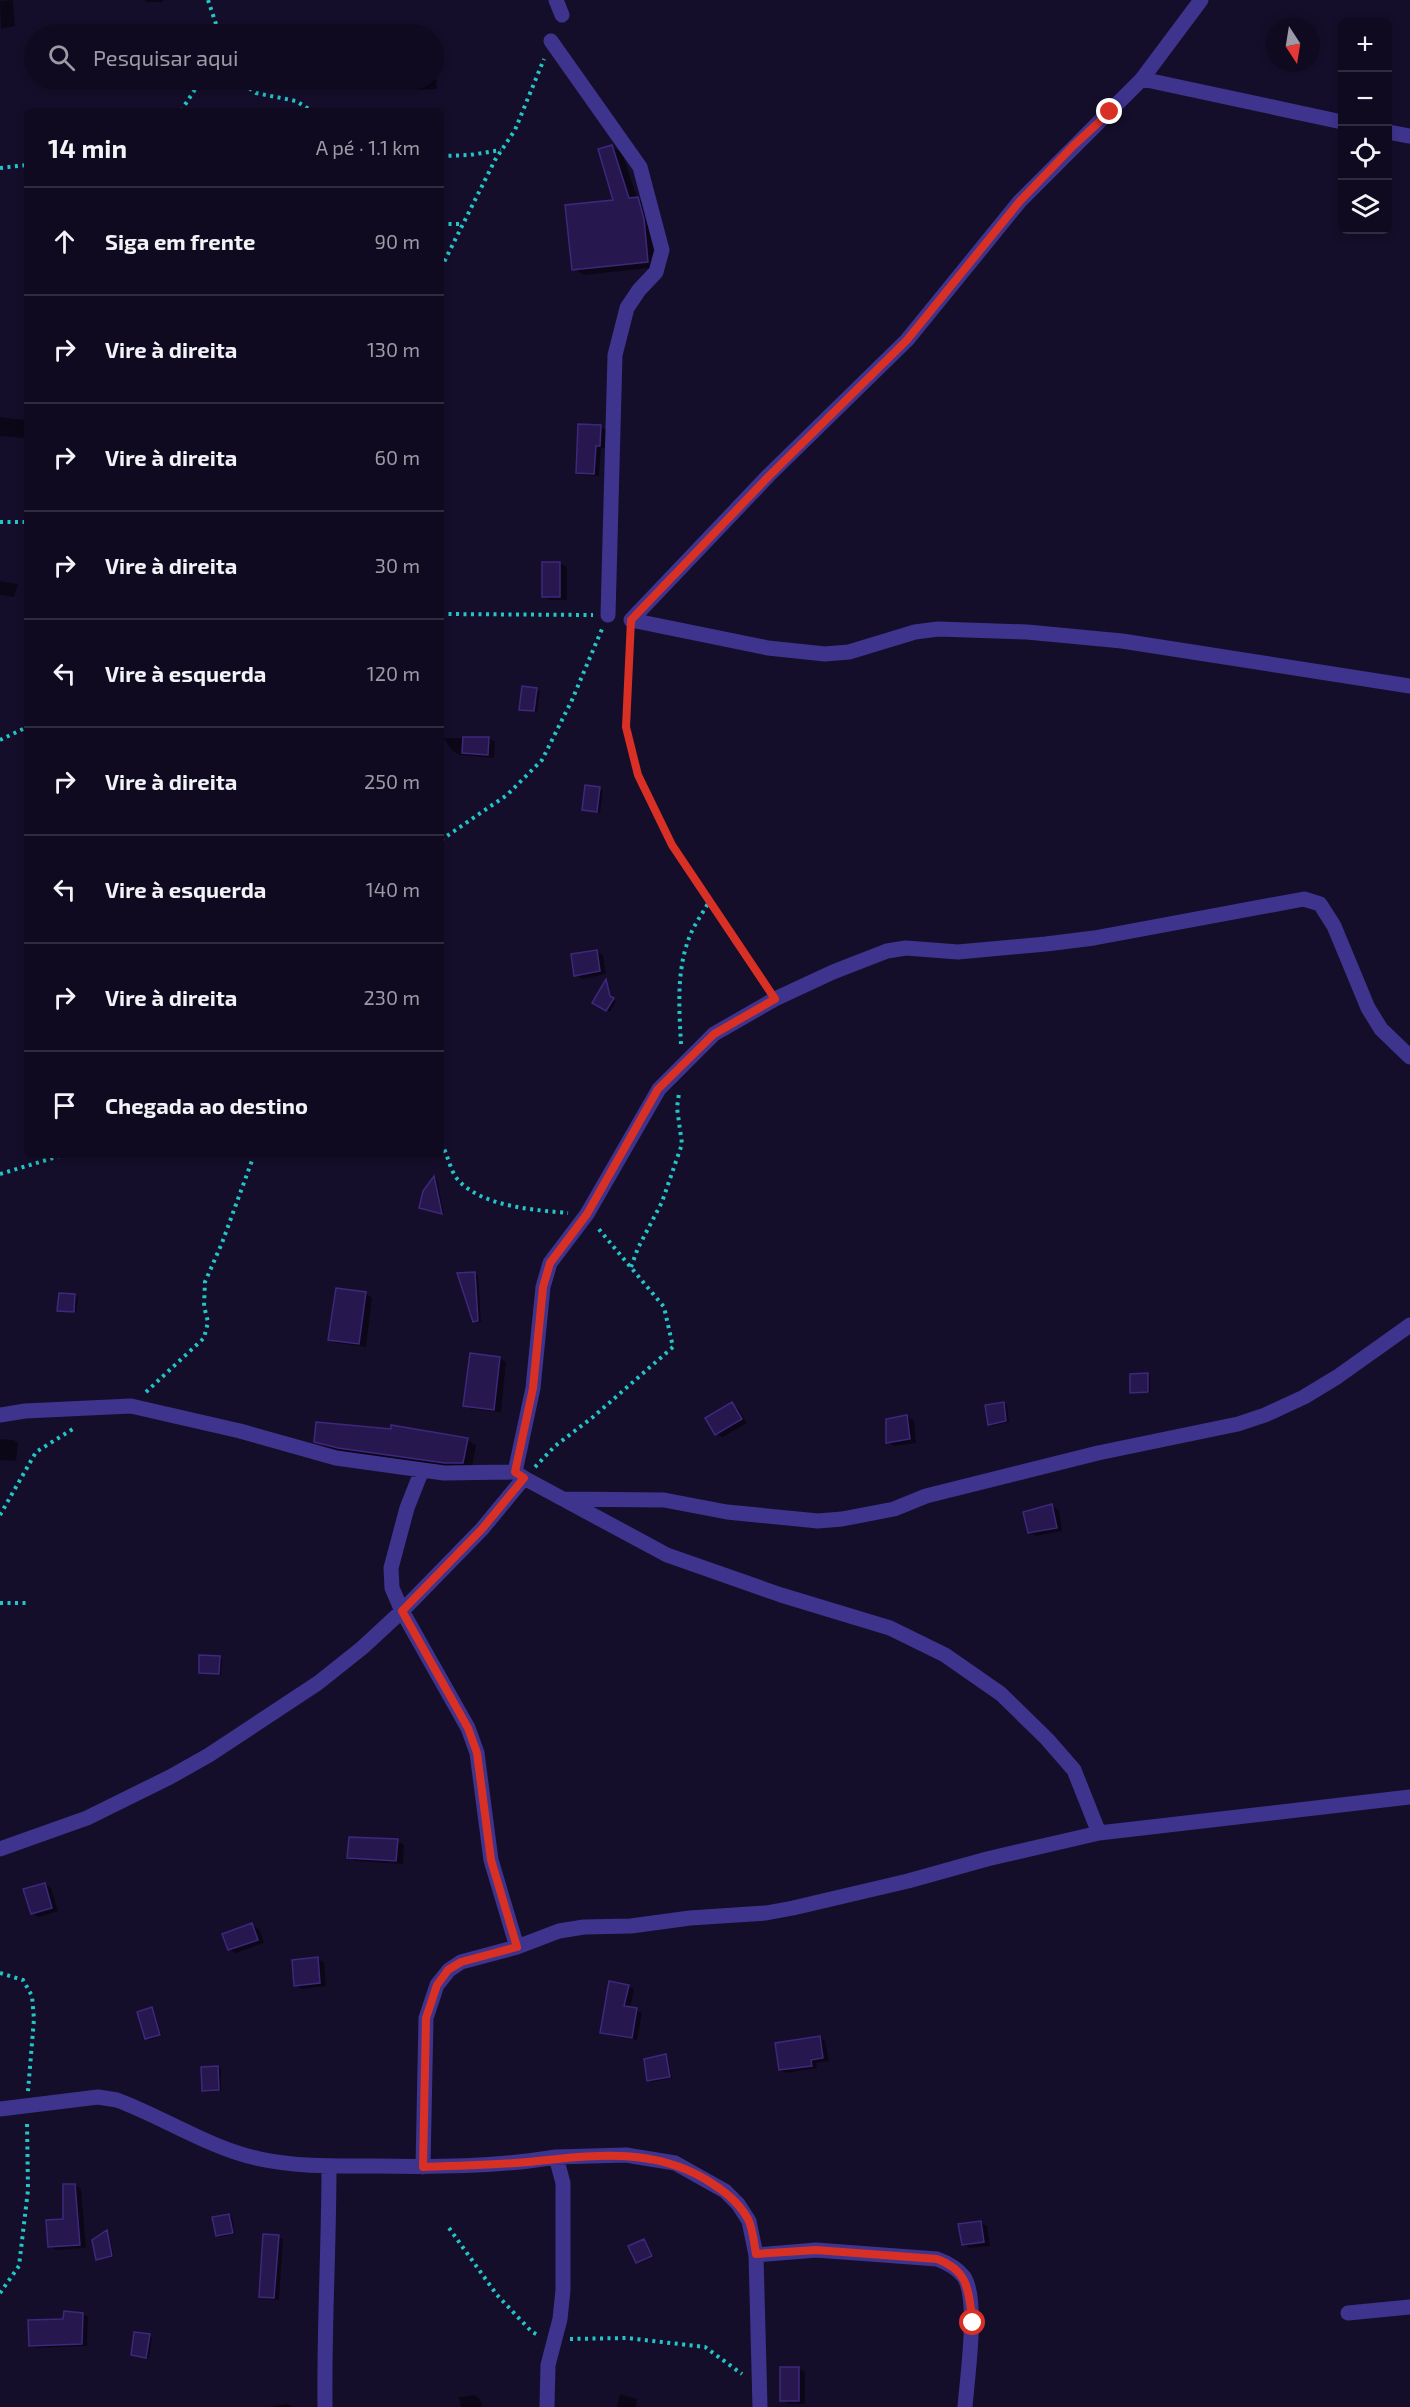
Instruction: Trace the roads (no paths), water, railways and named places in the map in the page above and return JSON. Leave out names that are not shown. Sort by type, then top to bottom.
[{"type":"street","points":[[556,0],[562,15]]},
{"type":"street","points":[[1201,0],[1142,79],[1020,201],[907,340],[769,476],[631,620],[768,648],[825,654],[849,652],[915,632],[938,629],[1027,632],[1122,641],[1410,686]]},
{"type":"street","points":[[552,41],[640,167],[662,250],[656,272],[627,308],[615,355],[608,615]]},
{"type":"street","points":[[1142,79],[1338,121]]},
{"type":"street","points":[[1392,133],[1410,136]]},
{"type":"street","points":[[0,1849],[87,1818],[160,1782],[209,1755],[318,1683],[362,1648],[402,1611],[482,1529],[520,1475],[537,1363],[543,1287],[550,1263],[587,1214],[658,1089],[714,1034],[775,999],[833,972],[887,951],[906,948],[958,952],[1056,943],[1095,938],[1304,899],[1320,904],[1334,926],[1368,1008],[1381,1029],[1410,1057]]},
{"type":"street","points":[[563,1499],[664,1500],[736,1514],[818,1521],[842,1520],[894,1509],[926,1496],[1098,1454],[1218,1429],[1265,1415],[1304,1397],[1410,1325]]},
{"type":"street","points":[[0,1415],[25,1411],[131,1406],[240,1431],[336,1458],[422,1470],[520,1475],[667,1555],[781,1595],[890,1628],[945,1655],[1001,1694],[1074,1770],[1099,1833]]},
{"type":"street","points":[[422,1470],[407,1508],[392,1568],[392,1588],[402,1611],[468,1728],[477,1753],[491,1860],[517,1947]]},
{"type":"street","points":[[423,2167],[426,2018],[437,1985],[448,1970],[461,1962],[517,1947],[559,1931],[584,1927],[631,1926],[690,1918],[766,1913],[793,1908],[1099,1833],[1410,1797]]},
{"type":"street","points":[[0,2109],[98,2097],[117,2100],[219,2146],[260,2159],[308,2165],[423,2167],[487,2165],[556,2157],[626,2155],[675,2163],[725,2191],[738,2204],[749,2221],[756,2254],[760,2401]]},
{"type":"street","points":[[547,2407],[548,2365],[560,2319],[563,2290],[562,2183],[556,2157]]},
{"type":"street","points":[[325,2407],[324,2321],[328,2259],[329,2166]]},
{"type":"street","points":[[756,2254],[816,2250],[937,2259],[950,2264],[965,2278],[973,2323],[965,2407]]},
{"type":"street","points":[[1348,2313],[1410,2307]]}]
